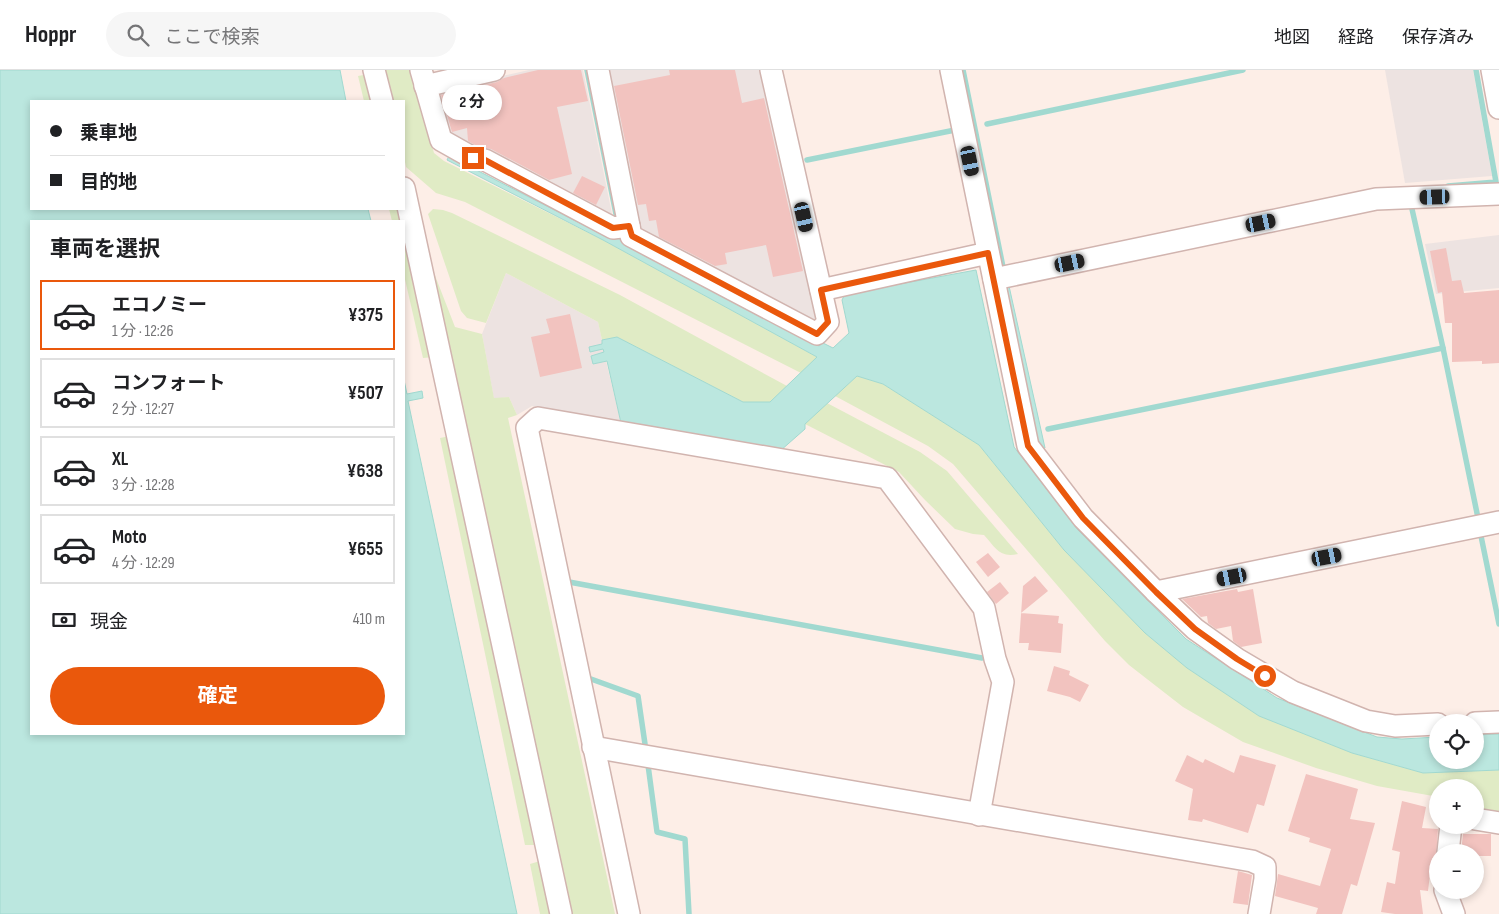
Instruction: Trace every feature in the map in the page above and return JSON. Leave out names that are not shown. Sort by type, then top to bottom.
[{"type":"street","points":[[374,70],[382,100]]},
{"type":"street","points":[[494,70],[423,78],[441,140],[473,158],[485,160],[613,228],[629,226]]},
{"type":"street","points":[[598,70],[632,236],[817,334],[828,322],[771,70]]},
{"type":"street","points":[[951,70],[1028,446],[1083,518],[1195,629],[1237,659],[1293,692],[1366,721],[1395,726],[1429,724]]},
{"type":"street","points":[[1492,70],[1499,108]]},
{"type":"street","points":[[405,193],[561,914]]},
{"type":"street","points":[[994,279],[1376,199],[1499,194]]},
{"type":"street","points":[[821,290],[988,253]]},
{"type":"street","points":[[629,914],[527,428],[538,418],[887,478],[984,608],[995,659],[1003,682],[979,814]]},
{"type":"street","points":[[1156,592],[1499,522]]},
{"type":"street","points":[[1484,723],[1499,722]]},
{"type":"street","points":[[593,746],[1252,861],[1264,867],[1259,914]]},
{"type":"street","points":[[1484,820],[1499,823]]},
{"type":"street","points":[[1442,914],[1444,899]]},
{"type":"street","points":[[1448,899],[1454,914]]},
{"type":"shaded area","points":[[529,70],[583,70],[613,219],[445,136],[433,92]]},
{"type":"shaded area","points":[[604,70],[765,70],[817,322],[637,232]]},
{"type":"shaded area","points":[[1385,70],[1473,70],[1492,176],[1405,183]]},
{"type":"shaded area","points":[[1499,235],[1499,288],[1436,294],[1425,244]]},
{"type":"shaded area","points":[[506,273],[598,322],[603,344],[589,347],[604,349],[604,352],[591,356],[593,364],[606,361],[621,423],[532,406],[517,415],[509,397],[494,399],[482,334]]},
{"type":"green space","points":[[383,70],[410,70],[434,153],[444,161],[603,240],[817,357],[801,373],[465,202],[436,193],[406,167],[405,100],[390,100]]},
{"type":"green space","points":[[369,74],[375,100],[364,100],[358,76]]},
{"type":"green space","points":[[433,209],[452,213],[620,295],[787,386],[770,402],[743,402],[617,337],[602,340],[598,322],[506,273],[486,323],[467,318],[461,311],[428,214]]},
{"type":"green space","points":[[389,210],[400,210],[402,220],[392,220]]},
{"type":"green space","points":[[405,231],[434,357],[423,358],[405,279]]},
{"type":"green space","points":[[422,242],[455,327],[482,334],[494,398],[509,397],[517,415],[508,418],[615,914],[567,914]]},
{"type":"green space","points":[[857,376],[883,384],[979,445],[1064,550],[1145,633],[1187,668],[1259,716],[1352,753],[1423,773],[1499,770],[1499,815],[1484,812],[1484,779],[1429,779],[1429,795],[1377,786],[1316,768],[1243,742],[1183,707],[1129,665],[1105,641],[953,464],[928,446],[835,396]]},
{"type":"green space","points":[[827,403],[920,452],[947,471],[1018,554],[1006,555],[998,551],[984,535],[955,529],[899,472],[805,424]]},
{"type":"green space","points":[[450,436],[534,845],[525,845],[440,438]]},
{"type":"green space","points":[[540,861],[551,914],[540,914],[530,864]]},
{"type":"water","points":[[0,70],[340,70],[346,100],[30,100],[30,210],[368,210],[371,220],[30,220],[30,735],[405,735],[405,385],[407,394],[422,391],[423,398],[408,401],[517,914],[0,914]]},
{"type":"water","points":[[449,156],[607,237],[620,237],[819,346],[823,343],[833,348],[849,333],[842,300],[845,294],[976,270],[1014,447],[1078,530],[1186,639],[1277,698],[1377,737],[1402,739],[1429,737],[1429,769],[1484,769],[1484,735],[1499,734],[1499,770],[1423,773],[1352,753],[1259,716],[1187,668],[1145,633],[1064,550],[979,445],[883,384],[857,376],[805,424],[805,429],[780,451],[621,423],[607,361],[593,364],[591,356],[604,352],[603,349],[590,352],[589,347],[602,344],[602,340],[617,337],[743,402],[770,402],[817,357],[603,240],[447,160]]},
{"type":"water","points":[[1009,286],[1045,448],[1041,450],[1034,439],[1004,287]]},
{"type":"building","points":[[538,70],[581,70],[588,101],[557,107],[572,174],[549,180],[491,149],[477,146],[468,141],[467,128],[452,132],[441,95]]},
{"type":"building","points":[[669,70],[735,70],[742,103],[764,98],[803,271],[773,277],[766,245],[725,253],[727,264],[715,266],[659,237],[656,220],[649,221],[646,204],[638,205],[614,86],[670,75]]},
{"type":"building","points":[[582,176],[605,187],[596,205],[573,193]]},
{"type":"building","points":[[1446,248],[1452,281],[1461,280],[1464,293],[1499,290],[1499,363],[1482,364],[1482,361],[1452,362],[1452,323],[1445,323],[1442,292],[1438,293],[1430,251]]},
{"type":"building","points":[[570,314],[582,368],[540,377],[531,337],[550,333],[546,319]]},
{"type":"building","points":[[988,553],[1000,567],[988,577],[976,562]]},
{"type":"building","points":[[1035,576],[1048,591],[1021,613],[1023,586]]},
{"type":"building","points":[[1000,582],[1009,593],[996,604],[987,592]]},
{"type":"building","points":[[1237,589],[1238,592],[1253,589],[1262,643],[1241,647],[1233,641],[1231,626],[1216,629],[1208,623],[1207,616],[1201,617],[1182,599]]},
{"type":"building","points":[[1021,613],[1059,616],[1058,623],[1063,624],[1061,653],[1028,650],[1029,643],[1019,643]]},
{"type":"building","points":[[1054,666],[1070,671],[1069,675],[1089,685],[1080,702],[1070,697],[1047,691]]},
{"type":"building","points":[[1187,755],[1203,763],[1205,759],[1234,773],[1240,755],[1276,765],[1264,806],[1257,804],[1248,833],[1203,819],[1202,822],[1188,820],[1193,789],[1175,781]]},
{"type":"building","points":[[1306,774],[1358,789],[1350,819],[1375,823],[1357,886],[1351,884],[1342,914],[1316,914],[1318,908],[1275,896],[1278,874],[1320,886],[1331,849],[1309,842],[1310,838],[1288,831]]},
{"type":"building","points":[[1402,801],[1426,807],[1422,828],[1429,828],[1429,834],[1438,834],[1437,844],[1429,844],[1428,891],[1420,890],[1423,914],[1381,912],[1387,882],[1395,884],[1400,852],[1392,850]]},
{"type":"building","points":[[1463,834],[1491,834],[1491,856],[1484,856],[1484,844],[1462,844]]},
{"type":"building","points":[[1238,871],[1252,875],[1248,905],[1233,903]]},
{"type":"waterway","points":[[587,70],[617,219]]},
{"type":"waterway","points":[[963,70],[1003,267]]},
{"type":"waterway","points":[[987,124],[1243,70]]},
{"type":"waterway","points":[[1448,186],[1496,182],[1476,70]]},
{"type":"waterway","points":[[807,160],[955,130]]},
{"type":"waterway","points":[[1412,209],[1478,518]]},
{"type":"waterway","points":[[1048,429],[1443,348]]},
{"type":"waterway","points":[[1481,536],[1499,624]]},
{"type":"waterway","points":[[569,582],[982,658]]},
{"type":"waterway","points":[[591,679],[638,696],[645,744]]},
{"type":"waterway","points":[[648,765],[657,832],[685,839],[689,914]]},
{"type":"route","points":[[473,158],[485,160],[613,228],[629,226],[632,236],[817,334],[828,322],[821,290],[988,253],[1028,446],[1083,518],[1156,592],[1195,629],[1265,676]]}]
